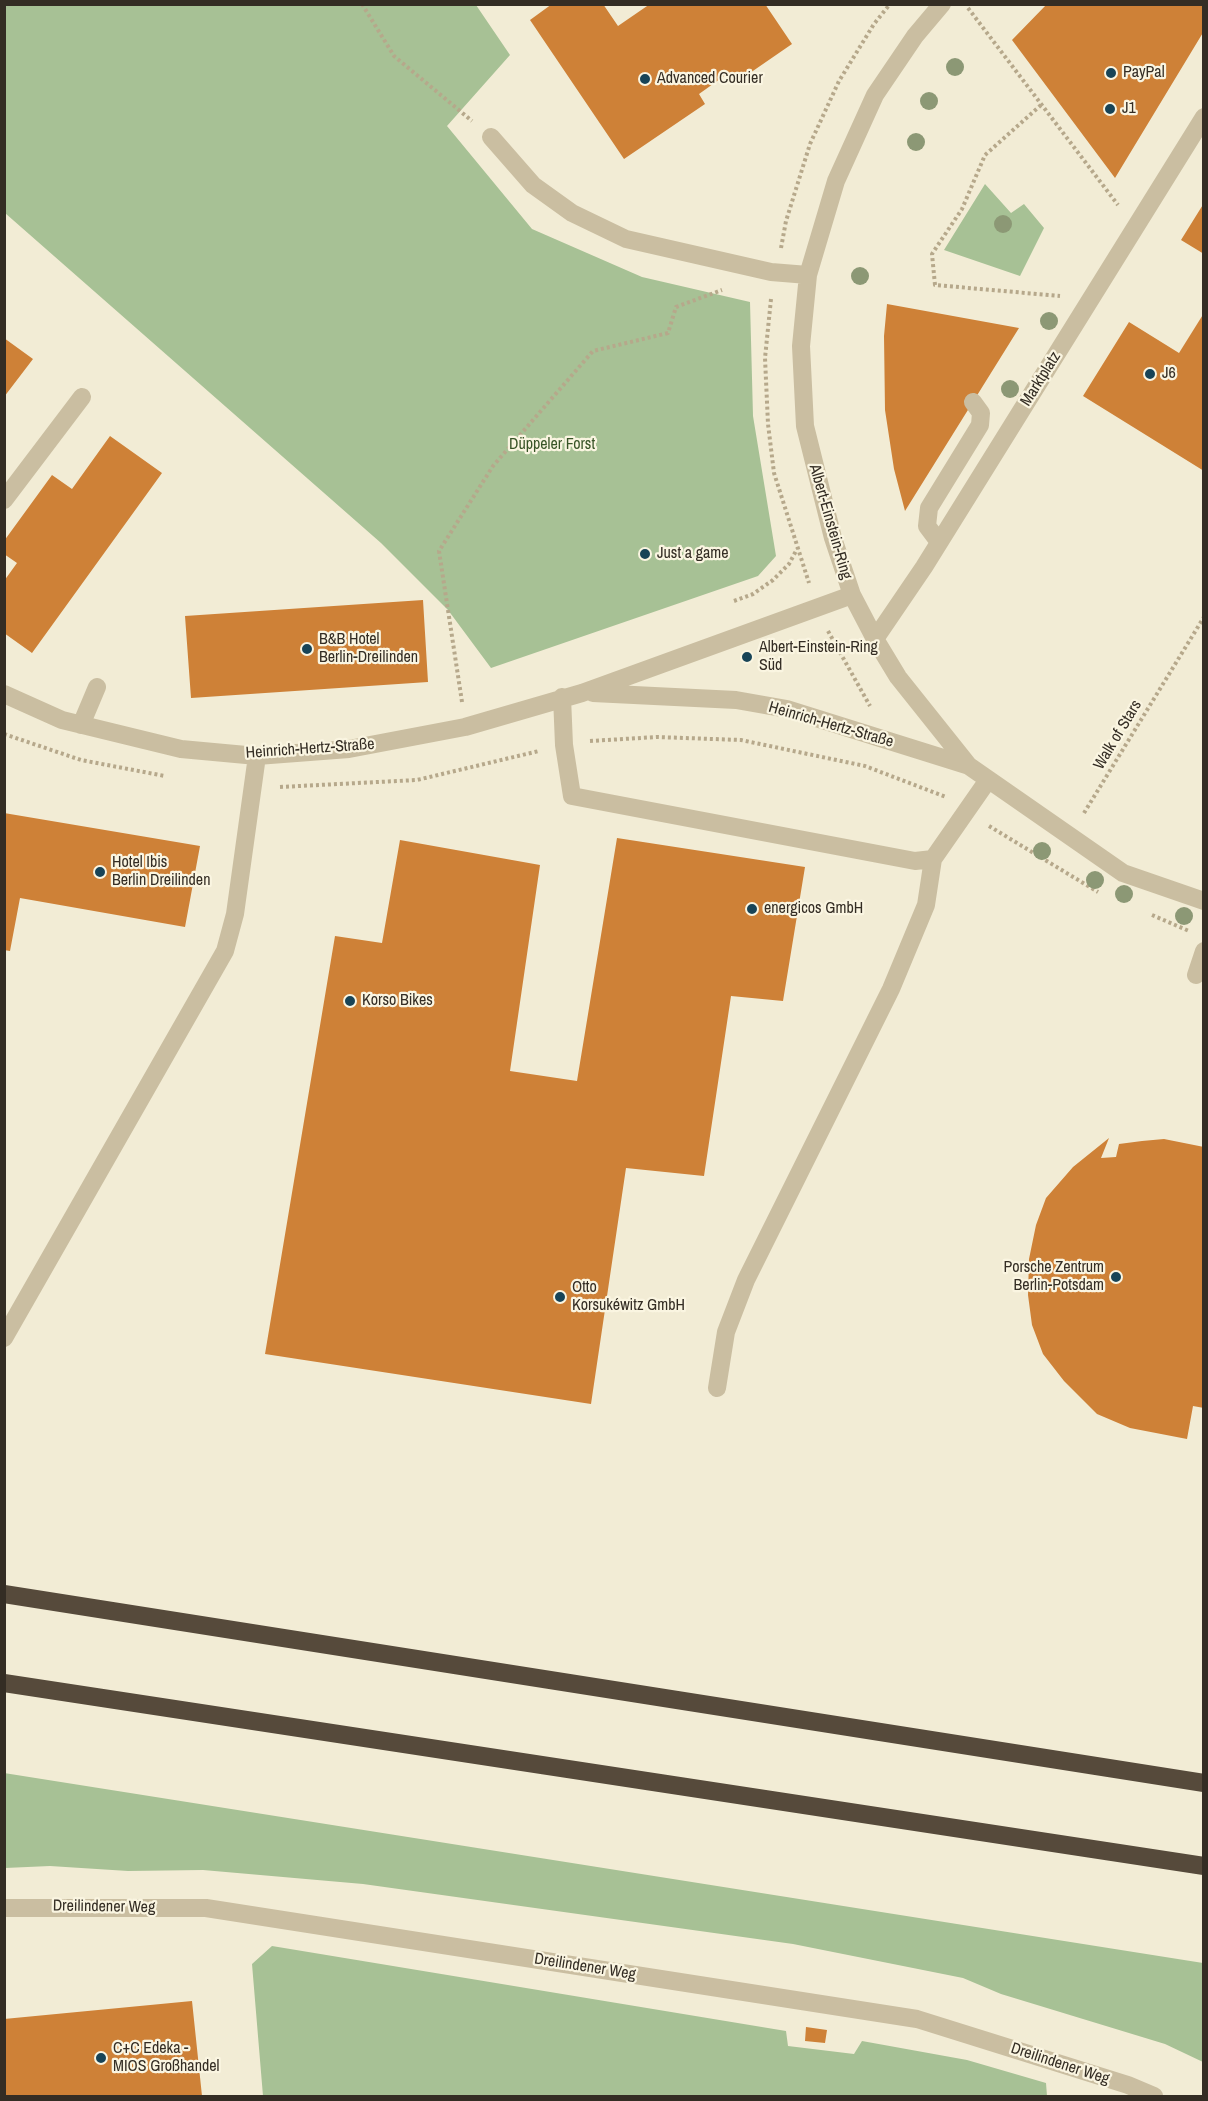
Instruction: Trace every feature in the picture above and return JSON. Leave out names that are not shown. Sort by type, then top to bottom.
[{"type":"highway","points":[[4,1594],[1203,1783]]},
{"type":"highway","points":[[4,1683],[1203,1866]]},
{"type":"street","name":"Albert-Einstein-Ring","points":[[942,4],[915,36],[875,95],[836,181],[808,275],[801,346],[805,426],[830,528],[852,595],[875,639],[898,677],[969,766],[1123,873],[1203,901]]},
{"type":"street","name":"Marktplatz","points":[[875,639],[939,542],[1203,117]]},
{"type":"street","points":[[491,137],[533,185],[572,213],[626,239],[771,272],[808,275]]},
{"type":"street","points":[[4,500],[82,397]]},
{"type":"street","points":[[939,542],[927,526],[928,508],[980,425],[981,413],[974,402]]},
{"type":"street","name":"Heinrich-Hertz-Straße","points":[[4,693],[62,720],[181,749],[257,756],[349,748],[465,728],[562,697],[582,693],[852,595]]},
{"type":"street","points":[[81,725],[97,687]]},
{"type":"street","name":"Heinrich-Hertz-Straße","points":[[582,693],[736,700],[787,708],[969,766]]},
{"type":"street","points":[[562,697],[564,746],[572,796],[915,861],[933,859]]},
{"type":"street","points":[[4,1338],[225,951],[235,914],[257,756]]},
{"type":"street","points":[[717,1388],[726,1332],[746,1280],[898,991],[926,905],[933,859],[988,780]]},
{"type":"street","points":[[1196,975],[1203,951]]},
{"type":"street","name":"Dreilindener Weg","points":[[4,1908],[206,1908],[893,2015],[917,2019],[1126,2091],[1154,2097]]},
{"type":"path","points":[[362,4],[394,56],[491,137]]},
{"type":"path","points":[[965,4],[1135,227]]},
{"type":"path","points":[[1041,105],[986,155],[962,209],[932,254],[935,285],[1090,299]]},
{"type":"path","points":[[465,728],[439,551],[493,466],[593,351],[668,333],[676,307],[729,287]]},
{"type":"path","points":[[734,601],[753,594],[773,580],[789,564],[797,549]]},
{"type":"path","name":"Walk of Stars","points":[[1054,866],[1203,617]]},
{"type":"path","points":[[786,650],[834,644]]},
{"type":"green space","name":"Düppeler Forst","points":[[5,4],[476,5],[510,55],[447,126],[532,229],[642,277],[750,302],[753,416],[776,556],[758,576],[491,668],[448,610],[381,543],[5,213]]},
{"type":"green space","points":[[985,184],[1011,213],[1024,204],[1044,228],[1020,276],[944,250]]},
{"type":"green space","points":[[4,1773],[1203,1963],[1203,2062],[1165,2044],[1001,1994],[963,1978],[793,1944],[363,1884],[203,1870],[128,1871],[50,1866],[5,1868]]},
{"type":"green space","points":[[272,1946],[786,2031],[788,2046],[854,2054],[862,2041],[967,2060],[1046,2083],[1047,2096],[263,2096],[252,1964]]},
{"type":"building","name":"Advanced Courier","points":[[552,4],[603,4],[618,26],[650,4],[765,4],[792,44],[734,84],[727,74],[699,94],[705,104],[624,159],[530,20]]},
{"type":"building","name":"J1","points":[[1047,4],[1204,4],[1204,31],[1115,178],[1012,40]]},
{"type":"building","points":[[1204,203],[1204,254],[1181,240]]},
{"type":"building","points":[[887,304],[1019,328],[905,511],[894,469],[885,410],[884,336]]},
{"type":"building","name":"J6","points":[[1204,313],[1204,471],[1083,396],[1129,322],[1179,353]]},
{"type":"building","points":[[4,338],[33,359],[4,397]]},
{"type":"building","points":[[110,436],[162,473],[32,653],[4,633],[4,581],[17,563],[4,554],[4,541],[52,475],[72,489]]},
{"type":"building","name":"B&B Hotel Berlin-Dreilinden","points":[[423,600],[428,682],[191,698],[185,616]]},
{"type":"building","name":"Hotel Ibis Berlin Dreilinden","points":[[4,813],[200,846],[185,927],[20,898],[10,951],[4,950]]},
{"type":"building","points":[[617,838],[805,867],[783,1001],[731,996],[704,1176],[626,1168],[591,1404],[265,1354],[335,936],[382,943],[400,840],[540,865],[510,1071],[577,1081]]},
{"type":"building","name":"Porsche Zentrum Berlin-Potsdam","points":[[1109,1138],[1101,1158],[1116,1157],[1119,1144],[1142,1141],[1164,1139],[1204,1147],[1204,1408],[1193,1406],[1187,1439],[1130,1428],[1097,1414],[1064,1381],[1043,1354],[1032,1325],[1028,1295],[1029,1259],[1036,1225],[1046,1198],[1073,1167]]},
{"type":"building","name":"C+C Edeka - MIOS Großhandel","points":[[192,2001],[202,2096],[4,2096],[4,2019]]},
{"type":"building","points":[[806,2027],[827,2030],[825,2043],[805,2041]]},
{"type":"place","name":"PayPal","points":[[1111,73]]},
{"type":"place","name":"Advanced Courier","points":[[645,79]]},
{"type":"place","name":"J1","points":[[1110,109]]},
{"type":"place","name":"J6","points":[[1150,374]]},
{"type":"place","name":"Just a game","points":[[645,554]]},
{"type":"place","name":"B&B Hotel Berlin-Dreilinden","points":[[307,649]]},
{"type":"place","name":"Albert-Einstein-Ring Süd","points":[[747,657]]},
{"type":"place","name":"Hotel Ibis Berlin Dreilinden","points":[[100,872]]},
{"type":"place","name":"energicos GmbH","points":[[752,909]]},
{"type":"place","name":"Korso Bikes","points":[[350,1001]]},
{"type":"place","name":"Porsche Zentrum Berlin-Potsdam","points":[[1116,1277]]},
{"type":"place","name":"Otto Korsukéwitz GmbH","points":[[560,1297]]},
{"type":"place","name":"C+C Edeka - MIOS Großhandel","points":[[101,2058]]}]
